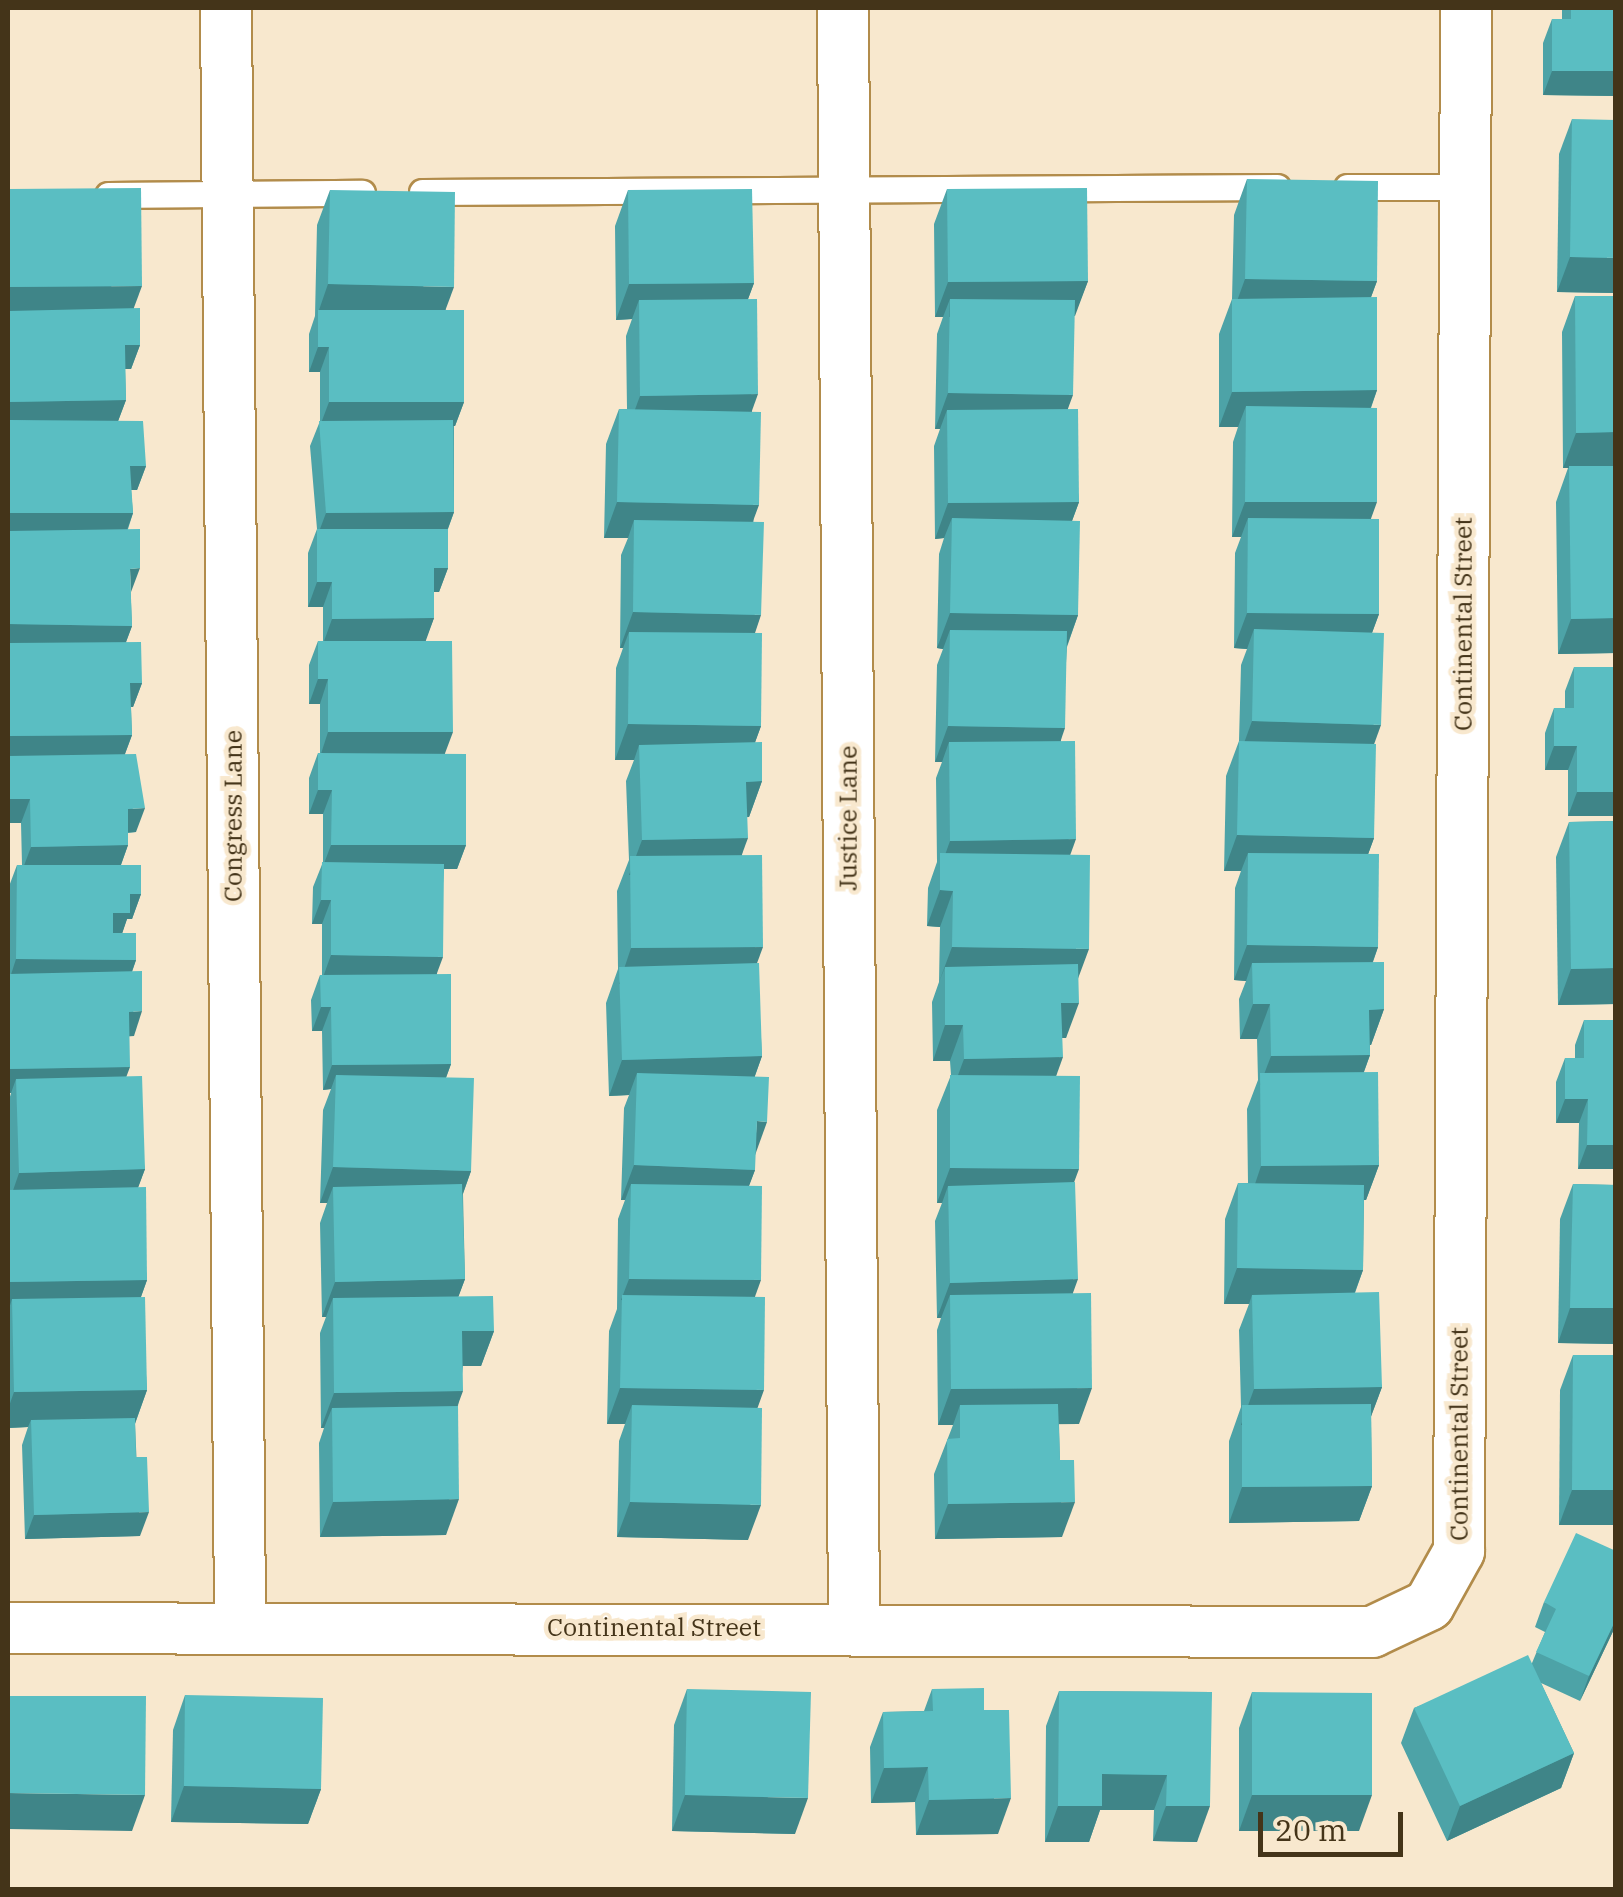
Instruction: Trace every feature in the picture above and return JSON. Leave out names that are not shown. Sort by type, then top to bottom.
[{"type":"street","name":"Congress Lane","points":[[226,8],[240,1624]]},
{"type":"street","name":"Justice Lane","points":[[843,8],[854,1628]]},
{"type":"street","name":"Continental Street","points":[[8,1628],[240,1624],[1372,1632],[1429,1605],[1460,1552],[1466,8]]},
{"type":"lane","points":[[81,194],[844,187],[1465,187]]},
{"type":"building","points":[[1571,8],[1616,8],[1616,71],[1552,71],[1552,19],[1571,19]]},
{"type":"building","points":[[1572,119],[1616,120],[1616,258],[1570,257]]},
{"type":"building","points":[[1247,179],[1378,181],[1377,281],[1245,279]]},
{"type":"building","points":[[141,188],[142,286],[8,287],[8,189]]},
{"type":"building","points":[[1087,188],[1088,281],[948,282],[947,189]]},
{"type":"building","points":[[752,189],[754,283],[629,284],[628,190]]},
{"type":"building","points":[[330,190],[455,192],[454,287],[328,284]]},
{"type":"building","points":[[1575,296],[1616,296],[1616,432],[1576,433]]},
{"type":"building","points":[[1377,297],[1377,390],[1232,392],[1232,299]]},
{"type":"building","points":[[757,299],[758,394],[640,396],[639,300]]},
{"type":"building","points":[[950,299],[1075,300],[1073,395],[948,393]]},
{"type":"building","points":[[140,308],[140,345],[125,345],[126,400],[8,402],[8,311]]},
{"type":"building","points":[[318,310],[464,310],[464,402],[329,402],[329,347],[318,347]]},
{"type":"building","points":[[1246,406],[1377,408],[1377,502],[1245,502]]},
{"type":"building","points":[[619,409],[761,412],[759,505],[617,502]]},
{"type":"building","points":[[1078,409],[1079,502],[948,503],[947,410]]},
{"type":"building","points":[[9,420],[143,421],[146,466],[130,466],[133,513],[10,513]]},
{"type":"building","points":[[453,420],[454,512],[326,513],[319,421]]},
{"type":"building","points":[[1569,466],[1616,466],[1616,618],[1571,619]]},
{"type":"building","points":[[952,518],[1080,521],[1078,615],[950,613]]},
{"type":"building","points":[[1248,518],[1379,519],[1379,614],[1247,613]]},
{"type":"building","points":[[634,520],[764,522],[761,615],[633,612]]},
{"type":"building","points":[[140,529],[140,568],[130,569],[132,626],[8,624],[8,531]]},
{"type":"building","points":[[317,529],[448,529],[448,568],[434,568],[434,618],[332,619],[332,582],[317,582]]},
{"type":"building","points":[[1254,629],[1384,633],[1381,725],[1252,721]]},
{"type":"building","points":[[950,630],[1067,631],[1065,728],[948,726]]},
{"type":"building","points":[[629,632],[762,633],[761,726],[628,724]]},
{"type":"building","points":[[318,641],[452,641],[453,732],[328,732],[328,679],[318,679]]},
{"type":"building","points":[[141,642],[142,683],[130,683],[132,735],[8,736],[8,643]]},
{"type":"building","points":[[1574,667],[1616,667],[1616,792],[1577,792],[1577,746],[1554,746],[1554,708],[1574,708]]},
{"type":"building","points":[[1075,741],[1076,839],[950,841],[949,742]]},
{"type":"building","points":[[1239,741],[1376,744],[1374,838],[1237,835]]},
{"type":"building","points":[[762,742],[762,781],[746,782],[748,838],[642,840],[639,745]]},
{"type":"building","points":[[318,753],[466,754],[466,845],[331,845],[332,790],[318,790]]},
{"type":"building","points":[[136,754],[145,808],[128,809],[128,845],[31,847],[30,799],[10,799],[8,756]]},
{"type":"building","points":[[1616,821],[1616,968],[1571,969],[1569,822]]},
{"type":"building","points":[[940,853],[1090,855],[1089,949],[952,947],[953,891],[940,890]]},
{"type":"building","points":[[1248,853],[1379,854],[1378,947],[1247,945]]},
{"type":"building","points":[[762,855],[763,947],[631,948],[630,856]]},
{"type":"building","points":[[322,862],[444,864],[443,957],[331,955],[331,900],[321,900]]},
{"type":"building","points":[[17,865],[141,865],[141,894],[130,894],[130,913],[113,913],[113,933],[136,933],[136,960],[16,959]]},
{"type":"building","points":[[1384,962],[1384,1009],[1369,1010],[1370,1055],[1271,1056],[1270,1004],[1253,1004],[1252,963]]},
{"type":"building","points":[[759,963],[762,1056],[622,1060],[619,967]]},
{"type":"building","points":[[1078,964],[1079,1003],[1061,1003],[1063,1057],[964,1059],[963,1025],[945,1025],[945,967]]},
{"type":"building","points":[[142,971],[142,1011],[129,1012],[130,1067],[8,1069],[8,974]]},
{"type":"building","points":[[451,974],[451,1064],[332,1065],[331,1007],[321,1007],[320,975]]},
{"type":"building","points":[[1584,1020],[1616,1020],[1616,1145],[1587,1145],[1588,1099],[1565,1099],[1565,1058],[1584,1058]]},
{"type":"building","points":[[1378,1072],[1379,1165],[1261,1166],[1260,1073]]},
{"type":"building","points":[[637,1073],[769,1077],[767,1122],[757,1121],[755,1170],[634,1165]]},
{"type":"building","points":[[336,1075],[474,1078],[471,1171],[333,1167]]},
{"type":"building","points":[[950,1075],[1080,1076],[1079,1169],[950,1168]]},
{"type":"building","points":[[142,1076],[145,1169],[19,1173],[16,1079]]},
{"type":"building","points":[[1075,1182],[1078,1279],[950,1283],[948,1186]]},
{"type":"building","points":[[1238,1183],[1364,1185],[1363,1270],[1237,1268]]},
{"type":"building","points":[[462,1184],[465,1279],[335,1282],[333,1187]]},
{"type":"building","points":[[631,1184],[762,1186],[761,1280],[629,1279]]},
{"type":"building","points":[[1573,1184],[1616,1185],[1616,1308],[1570,1308]]},
{"type":"building","points":[[146,1187],[147,1280],[8,1282],[8,1190]]},
{"type":"building","points":[[1379,1292],[1382,1387],[1254,1389],[1252,1295]]},
{"type":"building","points":[[1091,1293],[1092,1388],[951,1389],[950,1295]]},
{"type":"building","points":[[622,1295],[765,1297],[764,1390],[620,1388]]},
{"type":"building","points":[[493,1296],[494,1331],[462,1331],[463,1391],[334,1393],[333,1298]]},
{"type":"building","points":[[145,1297],[147,1390],[14,1392],[12,1299]]},
{"type":"building","points":[[1573,1355],[1616,1355],[1616,1490],[1572,1490]]},
{"type":"building","points":[[1058,1404],[1060,1460],[1074,1460],[1075,1502],[948,1504],[947,1439],[960,1438],[960,1405]]},
{"type":"building","points":[[1371,1404],[1372,1486],[1242,1487],[1242,1405]]},
{"type":"building","points":[[632,1405],[762,1408],[761,1505],[630,1502]]},
{"type":"building","points":[[458,1406],[459,1499],[333,1502],[332,1408]]},
{"type":"building","points":[[135,1418],[136,1457],[147,1457],[149,1512],[34,1515],[31,1420]]},
{"type":"building","points":[[1576,1533],[1616,1551],[1616,1619],[1589,1676],[1536,1652],[1556,1609],[1544,1602]]},
{"type":"building","points":[[1528,1655],[1574,1753],[1460,1806],[1414,1708]]},
{"type":"building","points":[[984,1688],[984,1710],[1009,1710],[1011,1798],[929,1800],[928,1767],[884,1768],[883,1712],[933,1711],[932,1689]]},
{"type":"building","points":[[687,1689],[811,1692],[808,1798],[685,1795]]},
{"type":"building","points":[[1059,1691],[1212,1692],[1210,1806],[1166,1806],[1167,1775],[1102,1774],[1102,1806],[1058,1806]]},
{"type":"building","points":[[1252,1692],[1372,1693],[1372,1795],[1252,1795]]},
{"type":"building","points":[[185,1695],[323,1698],[321,1789],[184,1786]]},
{"type":"building","points":[[9,1696],[146,1696],[145,1795],[8,1793]]}]
